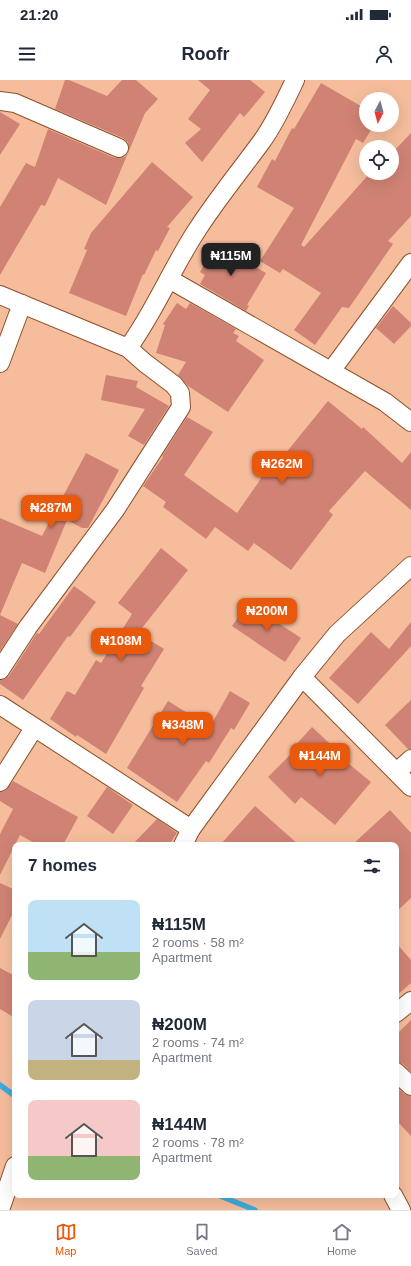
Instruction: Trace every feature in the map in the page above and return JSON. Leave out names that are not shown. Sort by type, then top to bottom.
[{"type":"street","points":[[128,348],[141,330],[197,230],[246,159],[262,141],[283,106],[295,80]]},
{"type":"street","points":[[0,101],[15,103],[119,148]]},
{"type":"street","points":[[331,371],[411,263]]},
{"type":"street","points":[[169,279],[385,402],[411,422]]},
{"type":"street","points":[[0,295],[128,348],[174,385],[180,393],[181,407],[115,510],[28,627],[0,670]]},
{"type":"street","points":[[0,363],[22,304]]},
{"type":"street","points":[[0,705],[34,728],[186,840],[302,677],[337,634],[411,566]]},
{"type":"street","points":[[302,677],[411,787]]},
{"type":"street","points":[[0,782],[34,728]]},
{"type":"street","points":[[397,772],[411,759]]},
{"type":"street","points":[[399,1011],[411,1001]]},
{"type":"street","points":[[399,1075],[411,1086]]},
{"type":"street","points":[[0,1210],[12,1175]]},
{"type":"street","points":[[395,1198],[401,1210]]},
{"type":"building","points":[[65,80],[69,80],[107,96],[122,80],[136,80],[158,99],[145,113],[129,151],[128,142],[123,138],[55,109]]},
{"type":"building","points":[[198,80],[250,80],[265,92],[244,117],[240,113],[202,162],[185,143],[201,129],[188,119],[210,90]]},
{"type":"building","points":[[321,83],[359,105],[359,132],[370,132],[365,140],[359,141],[356,139],[301,245],[304,247],[364,180],[399,180],[399,146],[411,133],[411,216],[388,241],[393,244],[349,308],[342,307],[315,345],[294,330],[321,293],[283,269],[280,273],[260,261],[294,208],[257,187],[272,159],[275,161],[292,128],[294,129]]},
{"type":"building","points":[[0,112],[20,124],[0,155]]},
{"type":"building","points":[[48,129],[115,158],[125,157],[128,153],[106,205],[58,178],[45,206],[41,205],[0,275],[0,207],[26,163],[35,167]]},
{"type":"building","points":[[152,162],[193,197],[167,227],[170,228],[158,251],[156,250],[144,275],[143,274],[126,316],[69,293],[87,250],[84,249],[91,233]]},
{"type":"building","points":[[216,244],[266,273],[247,305],[249,306],[246,311],[200,284],[205,275],[200,272]]},
{"type":"building","points":[[177,303],[186,309],[190,303],[236,329],[233,333],[239,336],[236,341],[264,360],[228,412],[188,386],[178,375],[186,362],[156,353],[165,325],[163,324]]},
{"type":"building","points":[[393,306],[411,323],[411,326],[394,344],[376,328]]},
{"type":"building","points":[[106,375],[138,381],[136,387],[169,406],[144,445],[128,436],[145,409],[101,400]]},
{"type":"building","points":[[328,401],[362,429],[363,427],[402,463],[411,452],[411,510],[365,471],[329,511],[333,515],[291,570],[254,543],[248,551],[215,527],[206,539],[163,507],[166,502],[143,486],[163,457],[162,456],[187,417],[213,432],[184,475],[237,513],[258,483],[267,467],[272,470]]},
{"type":"building","points":[[86,453],[119,470],[88,528],[82,528],[67,520],[45,573],[22,563],[0,615],[0,518],[42,536]]},
{"type":"building","points":[[161,548],[188,570],[138,633],[164,649],[141,686],[144,688],[106,754],[77,735],[76,737],[50,719],[67,691],[75,695],[96,660],[101,663],[132,614],[118,603]]},
{"type":"building","points":[[74,586],[96,602],[70,637],[68,636],[23,700],[0,684],[0,680],[9,676],[37,633],[39,634]]},
{"type":"building","points":[[248,603],[301,638],[285,662],[232,626]]},
{"type":"building","points":[[0,615],[18,624],[0,651]]},
{"type":"building","points":[[411,622],[411,646],[358,704],[329,678],[371,632],[389,649]]},
{"type":"building","points":[[230,691],[250,703],[234,730],[231,728],[209,763],[206,761],[177,802],[127,768],[168,701],[210,727]]},
{"type":"building","points":[[411,700],[411,749],[408,749],[385,725]]},
{"type":"building","points":[[312,727],[340,753],[338,755],[371,782],[335,825],[301,797],[295,804],[268,777],[294,751],[292,749]]},
{"type":"building","points":[[13,781],[78,817],[65,842],[33,842],[20,835],[16,842],[12,842],[12,851],[0,875],[0,834],[13,809],[0,801],[0,792],[5,791]]},
{"type":"building","points":[[107,787],[133,805],[113,834],[87,816]]},
{"type":"building","points":[[255,806],[296,842],[223,842]]},
{"type":"building","points":[[390,810],[411,833],[411,898],[399,909],[399,842],[355,842]]},
{"type":"building","points":[[157,819],[177,833],[171,842],[135,842]]},
{"type":"building","points":[[0,883],[12,889],[12,915],[0,939]]},
{"type":"building","points":[[399,946],[411,960],[411,983],[399,993]]},
{"type":"building","points":[[0,968],[12,974],[12,1016],[0,1009]]},
{"type":"building","points":[[411,1020],[411,1072],[403,1064],[399,1063],[399,1032]]},
{"type":"building","points":[[399,1089],[404,1094],[411,1096],[411,1136],[399,1123]]},
{"type":"waterway","points":[[0,1085],[12,1094]]},
{"type":"waterway","points":[[225,1198],[255,1210]]}]
